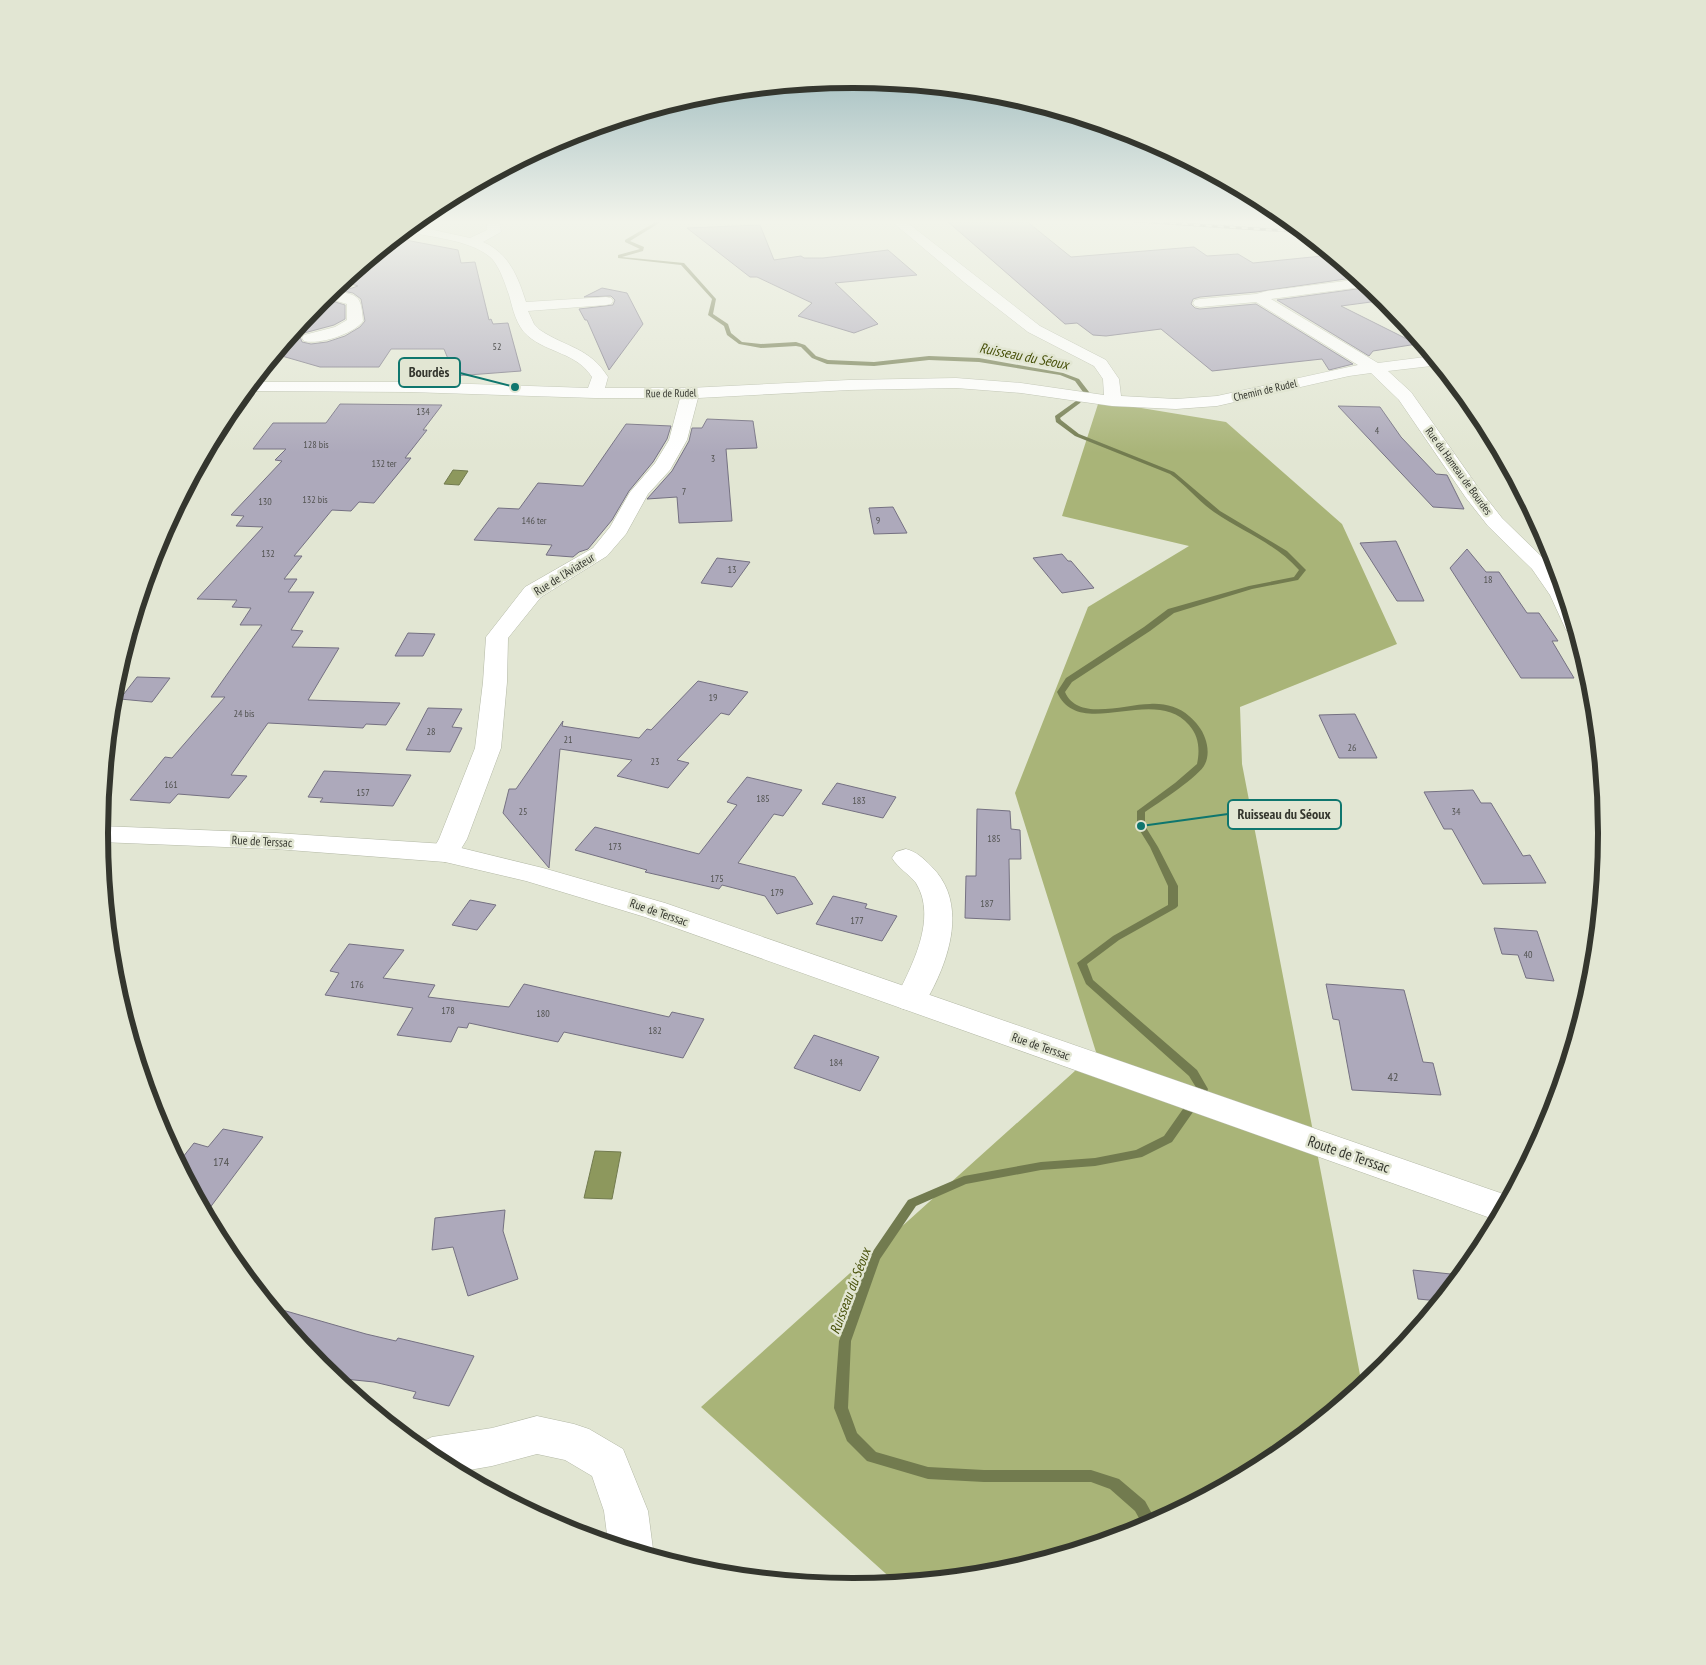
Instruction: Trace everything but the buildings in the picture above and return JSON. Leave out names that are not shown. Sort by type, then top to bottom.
[{"type":"street","points":[[310,338],[343,328],[355,321],[354,302],[344,298]]},
{"type":"street","points":[[517,298],[523,317],[534,332],[575,353],[594,366],[600,377],[595,393]]},
{"type":"street","points":[[993,298],[1034,329],[1100,363],[1111,379],[1112,401]]},
{"type":"street","points":[[1200,303],[1240,298],[1261,298]]},
{"type":"street","name":"Rue du Hameau de Bourdes","points":[[1261,298],[1263,301],[1375,368],[1405,396],[1473,494],[1495,522],[1539,565],[1556,589]]},
{"type":"street","points":[[520,307],[606,301]]},
{"type":"street","name":"Chemin de Rudel","points":[[1092,399],[1176,404],[1217,400],[1349,371],[1430,362]]},
{"type":"street","name":"Rue de Rudel","points":[[256,387],[410,387],[595,393],[689,393],[849,385],[956,383],[1020,388],[1092,399]]},
{"type":"street","name":"Rue de l'Aviateur","points":[[445,853],[453,839],[488,748],[497,637],[533,592],[600,552],[619,530],[640,492],[663,466],[678,440],[689,401],[689,393]]},
{"type":"street","name":"Rue de Terssac","points":[[108,834],[276,841],[445,853],[533,874],[655,910],[1195,1100]]},
{"type":"street","points":[[906,858],[930,882],[939,906],[934,950],[911,1000]]},
{"type":"street","name":"Route de Terssac","points":[[1195,1100],[1497,1206]]},
{"type":"street","points":[[444,1455],[492,1447],[537,1435],[574,1443],[608,1463],[626,1511],[629,1543]]},
{"type":"shaded area","points":[[1099,401],[1226,422],[1342,524],[1397,644],[1240,707],[1242,764],[1361,1377],[1307,1424],[1267,1452],[1226,1478],[1183,1501],[1138,1521],[1046,1552],[998,1563],[950,1571],[889,1577],[701,1407],[1096,1052],[1015,793],[1088,607],[1189,546],[1062,516]]},
{"type":"shaded area","points":[[453,470],[468,471],[459,485],[444,484]]},
{"type":"shaded area","points":[[595,1151],[621,1152],[612,1199],[584,1198]]},
{"type":"waterway","name":"Ruisseau du Séoux","points":[[713,298],[710,314],[726,325],[729,334],[741,343],[761,346],[796,344],[803,346],[814,357],[827,362],[874,364],[929,358],[979,360],[1061,374],[1077,380],[1086,392],[1078,402],[1057,417],[1058,421],[1077,435],[1172,473],[1212,508],[1285,552],[1303,570],[1296,579],[1251,587],[1171,611],[1069,680],[1061,692],[1067,702],[1085,710],[1107,711],[1150,706],[1168,708],[1177,711],[1191,722],[1201,737],[1203,748],[1201,765],[1178,785],[1141,811],[1141,826],[1154,847],[1173,886],[1173,906],[1116,938],[1082,963],[1089,982],[1193,1073],[1203,1089],[1168,1139],[1138,1154],[1095,1162],[1041,1166],[964,1180],[912,1203],[875,1257],[845,1341],[841,1408],[852,1437],[872,1457],[928,1473],[984,1476],[1091,1476],[1114,1484],[1140,1506],[1146,1517]]},
{"type":"place","name":"Bourdès","points":[[515,387]]},
{"type":"place","name":"Ruisseau du Séoux","points":[[1141,826]]}]
